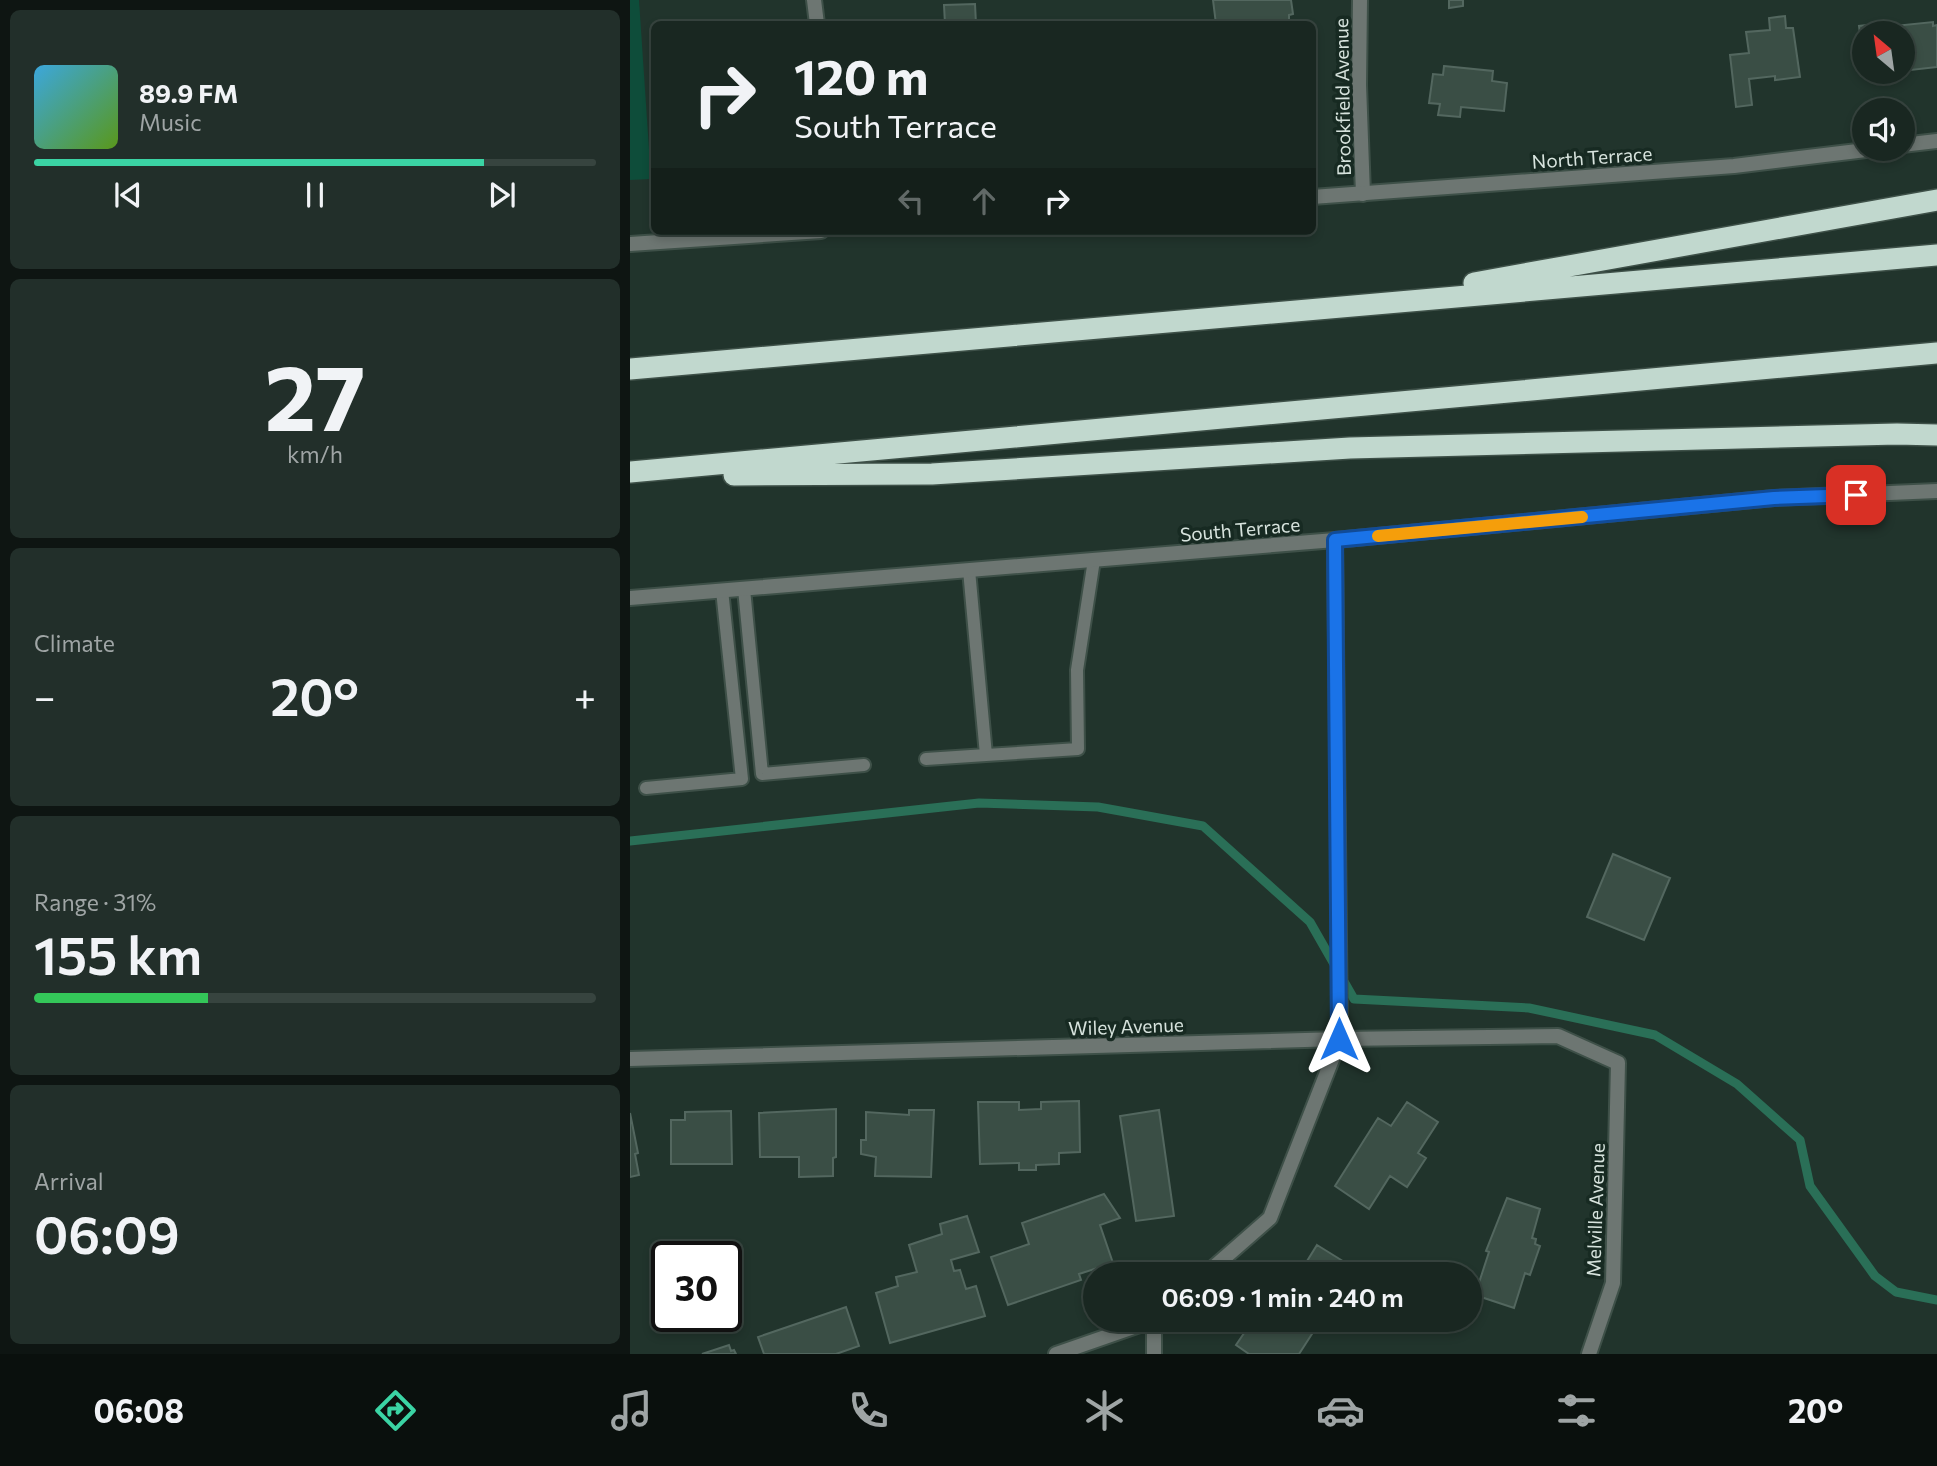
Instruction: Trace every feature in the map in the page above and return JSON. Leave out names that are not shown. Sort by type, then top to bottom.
[{"type":"highway","points":[[1341,307],[1937,200]]},
{"type":"highway","points":[[630,369],[1937,255]]},
{"type":"highway","points":[[630,474],[1937,353]]},
{"type":"highway","points":[[630,474],[932,474],[1350,448],[1937,435]]},
{"type":"street","points":[[814,0],[817,21]]},
{"type":"street","name":"Brookfield Avenue","points":[[1360,0],[1359,85],[1363,194]]},
{"type":"street","points":[[1915,144],[1937,141]]},
{"type":"street","name":"North Terrace","points":[[1316,197],[1734,166],[1852,152]]},
{"type":"street","points":[[630,244],[762,235]]},
{"type":"street","name":"South Terrace","points":[[630,598],[1335,540],[1774,498],[1937,491]]},
{"type":"street","points":[[1220,1262],[1269,1218],[1339,1039],[1335,540]]},
{"type":"street","name":"Wiley Avenue","points":[[630,1059],[1339,1039],[1559,1037],[1618,1063]]},
{"type":"street","name":"Melville Avenue","points":[[1588,1354],[1613,1283],[1618,1063]]},
{"type":"street","points":[[1056,1354],[1119,1332]]},
{"type":"street","points":[[1154,1332],[1154,1354]]},
{"type":"lane","points":[[926,759],[1079,749],[1077,670],[1094,560]]},
{"type":"lane","points":[[969,570],[986,755]]},
{"type":"lane","points":[[744,589],[762,774],[864,765]]},
{"type":"lane","points":[[646,788],[742,779],[722,590]]},
{"type":"green space","points":[[630,0],[639,0],[651,179],[630,180]]},
{"type":"building","points":[[1213,0],[1291,0],[1293,14],[1289,15],[1289,21],[1216,21]]},
{"type":"building","points":[[1449,0],[1463,0],[1463,6],[1449,8]]},
{"type":"building","points":[[975,4],[976,21],[945,21],[944,5]]},
{"type":"building","points":[[1785,16],[1786,28],[1793,28],[1800,77],[1749,79],[1752,105],[1736,107],[1730,55],[1749,53],[1746,32],[1770,30],[1769,18]]},
{"type":"building","points":[[1933,22],[1933,26],[1937,25],[1937,67],[1915,70],[1915,24]]},
{"type":"building","points":[[1444,66],[1493,71],[1492,81],[1507,83],[1504,111],[1461,107],[1460,117],[1438,115],[1440,104],[1429,103],[1433,74],[1443,75]]},
{"type":"building","points":[[1613,854],[1670,878],[1644,940],[1587,917]]},
{"type":"building","points":[[1079,1101],[1080,1152],[1059,1153],[1059,1164],[1036,1165],[1036,1170],[1019,1170],[1019,1163],[980,1164],[978,1102],[1019,1102],[1019,1110],[1041,1109],[1041,1102]]},
{"type":"building","points":[[1407,1102],[1438,1122],[1418,1153],[1426,1158],[1407,1187],[1390,1176],[1369,1209],[1335,1186],[1378,1118],[1391,1126]]},
{"type":"building","points":[[836,1109],[836,1157],[833,1158],[833,1176],[799,1177],[799,1157],[760,1157],[759,1113]]},
{"type":"building","points":[[909,1110],[934,1110],[931,1177],[875,1176],[876,1157],[861,1154],[861,1140],[866,1140],[866,1112],[909,1115]]},
{"type":"building","points":[[1159,1110],[1174,1216],[1136,1221],[1120,1116]]},
{"type":"building","points":[[731,1111],[732,1164],[671,1164],[671,1120],[685,1120],[685,1112]]},
{"type":"building","points":[[630,1113],[638,1153],[635,1154],[639,1175],[630,1177]]},
{"type":"building","points":[[1104,1194],[1120,1218],[1100,1225],[1113,1262],[1083,1262],[1083,1273],[1079,1274],[1081,1280],[1008,1305],[991,1257],[1029,1244],[1022,1223]]},
{"type":"building","points":[[1507,1198],[1540,1209],[1532,1238],[1536,1239],[1535,1244],[1540,1246],[1530,1275],[1525,1273],[1514,1308],[1482,1297],[1482,1274],[1489,1252],[1486,1251]]},
{"type":"building","points":[[967,1216],[979,1252],[951,1260],[954,1271],[960,1270],[966,1289],[976,1286],[985,1316],[890,1343],[876,1293],[898,1286],[896,1277],[917,1272],[909,1245],[942,1234],[940,1224]]},
{"type":"building","points":[[1317,1245],[1344,1262],[1306,1262]]},
{"type":"building","points":[[846,1307],[859,1346],[836,1354],[764,1354],[758,1337]]},
{"type":"building","points":[[1245,1332],[1313,1332],[1299,1354],[1249,1354],[1236,1345]]},
{"type":"building","points":[[729,1345],[731,1351],[734,1350],[736,1354],[702,1354]]},
{"type":"waterway","points":[[630,841],[979,803],[1098,807],[1203,826],[1310,922],[1354,999],[1529,1008],[1655,1035],[1737,1084],[1800,1140],[1810,1186],[1875,1276],[1896,1292],[1937,1300]]},
{"type":"slow traffic","points":[[1378,536],[1582,517]]},
{"type":"route","points":[[1339,1039],[1335,540],[1774,498],[1856,495]]}]
